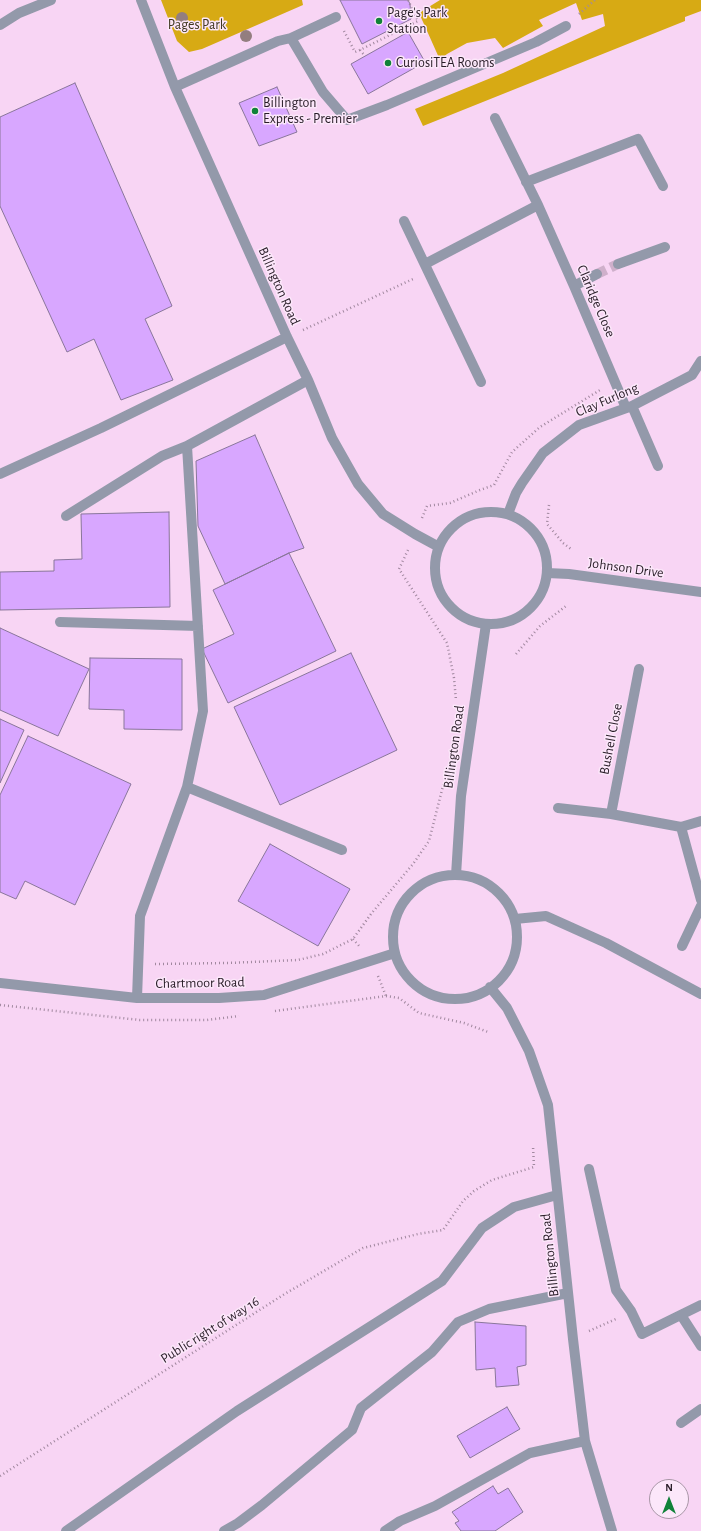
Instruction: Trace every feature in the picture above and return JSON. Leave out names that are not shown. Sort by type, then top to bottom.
[{"type":"street","points":[[0,26],[19,13],[51,0]]},
{"type":"street","name":"Billington Road","points":[[141,0],[175,87],[287,337],[308,380],[332,438],[358,484],[383,514],[439,547]]},
{"type":"street","points":[[175,87],[278,41],[291,38],[336,16]]},
{"type":"street","points":[[291,38],[323,92],[347,120],[529,46],[566,26]]},
{"type":"street","name":"Claridge Close","points":[[495,118],[538,205],[615,382],[658,466]]},
{"type":"street","points":[[526,182],[638,139],[663,186]]},
{"type":"street","points":[[424,264],[538,205]]},
{"type":"street","points":[[404,221],[481,382]]},
{"type":"street","points":[[618,264],[665,247]]},
{"type":"street","points":[[574,286],[597,274]]},
{"type":"street","points":[[0,474],[101,428],[287,337]]},
{"type":"street","name":"Clay Furlong","points":[[508,514],[516,493],[543,453],[579,425],[629,407],[692,375],[701,361]]},
{"type":"street","points":[[66,516],[162,456],[188,446],[308,380]]},
{"type":"street","points":[[138,998],[140,916],[188,787],[203,711],[188,446]]},
{"type":"street","points":[[492,512],[508,514],[524,523],[537,536],[545,552],[547,573],[543,590],[533,604],[520,616],[504,622],[486,624],[469,619],[454,610],[443,597],[437,581],[435,563],[439,547],[448,532],[460,521],[475,514],[492,512]]},
{"type":"street","name":"Johnson Drive","points":[[547,573],[569,574],[701,592]]},
{"type":"street","points":[[60,622],[198,626]]},
{"type":"street","name":"Billington Road","points":[[456,875],[461,796],[486,624]]},
{"type":"street","name":"Bushell Close","points":[[611,814],[639,669]]},
{"type":"street","points":[[188,787],[342,850]]},
{"type":"street","points":[[558,808],[611,814],[681,826],[701,822]]},
{"type":"street","points":[[681,826],[701,900]]},
{"type":"street","points":[[456,875],[475,878],[492,887],[507,904],[515,919],[517,939],[514,958],[504,975],[490,987],[467,999],[441,998],[418,988],[395,953],[392,926],[400,906],[414,889],[434,878],[456,875]]},
{"type":"street","points":[[682,946],[701,906]]},
{"type":"street","points":[[515,919],[546,916],[606,943],[701,994]]},
{"type":"street","name":"Chartmoor Road","points":[[0,983],[138,998],[219,998],[264,995],[395,953]]},
{"type":"street","name":"Billington Road","points":[[490,987],[506,1008],[529,1051],[548,1105],[585,1441],[612,1531]]},
{"type":"street","points":[[588,1169],[616,1290],[631,1311],[642,1334],[701,1305]]},
{"type":"street","points":[[66,1531],[237,1411],[442,1281],[482,1228],[514,1207],[557,1196]]},
{"type":"street","points":[[224,1531],[238,1524],[352,1430],[360,1408],[432,1352],[458,1322],[489,1309],[568,1293]]},
{"type":"street","points":[[681,1314],[701,1346]]},
{"type":"street","points":[[681,1423],[701,1409]]},
{"type":"street","points":[[386,1531],[400,1522],[435,1506],[530,1453],[585,1441]]},
{"type":"path","points":[[336,16],[355,52],[418,20],[408,0]]},
{"type":"path","points":[[566,26],[594,0]]},
{"type":"path","points":[[360,50],[365,56]]},
{"type":"path","points":[[301,331],[420,276]]},
{"type":"path","points":[[427,506],[450,503],[494,485],[512,452],[540,426],[615,382]]},
{"type":"path","points":[[549,505],[547,524],[563,543],[571,549]]},
{"type":"path","points":[[399,569],[447,643],[454,678],[456,703]]},
{"type":"path","points":[[516,654],[540,626],[566,606]]},
{"type":"path","points":[[139,963],[204,964],[298,960],[323,954],[353,939],[371,914],[413,864],[429,841],[444,780]]},
{"type":"path","points":[[386,996],[399,998],[419,1013],[464,1023],[488,1032]]},
{"type":"path","points":[[0,1005],[140,1020]]},
{"type":"path","name":"Public right of way 16","points":[[0,1476],[283,1295],[363,1248],[418,1234],[444,1230],[463,1202],[474,1191],[492,1180],[534,1167]]},
{"type":"path","points":[[573,1339],[631,1311]]},
{"type":"green space","name":"Pages Park","points":[[161,0],[302,0],[303,5],[202,49],[189,52],[177,41]]},
{"type":"green space","points":[[440,0],[701,0],[701,11],[685,17],[685,21],[423,126],[415,109],[503,73],[605,26],[603,14],[582,20],[576,3],[539,20],[543,26],[503,48],[495,38],[467,43],[447,54],[440,60],[419,13]]},
{"type":"building","name":"Page's Park Station","points":[[340,0],[408,0],[410,4],[411,19],[362,44]]},
{"type":"building","name":"CuriosiTEA Rooms","points":[[408,32],[425,62],[368,94],[351,64]]},
{"type":"building","points":[[75,83],[172,306],[145,319],[173,380],[121,400],[94,339],[67,352],[0,206],[0,117]]},
{"type":"building","points":[[277,87],[297,132],[259,146],[239,103]]},
{"type":"building","points":[[255,435],[304,548],[289,553],[225,584],[198,526],[196,461]]},
{"type":"building","points":[[169,512],[170,607],[0,610],[0,572],[54,571],[54,560],[82,559],[81,514]]},
{"type":"building","points":[[289,553],[336,651],[228,703],[202,649],[234,634],[213,590]]},
{"type":"building","points":[[0,628],[89,669],[58,736],[0,710]]},
{"type":"building","points":[[351,653],[397,750],[280,805],[234,707]]},
{"type":"building","points":[[90,658],[182,659],[182,730],[124,729],[124,710],[89,709]]},
{"type":"building","points":[[0,719],[24,730],[0,783]]},
{"type":"building","points":[[28,736],[131,784],[75,905],[25,881],[16,899],[0,892],[0,795]]},
{"type":"building","points":[[270,844],[350,889],[318,946],[238,901]]},
{"type":"building","points":[[475,1322],[526,1326],[526,1365],[517,1367],[519,1385],[496,1387],[495,1368],[476,1370]]},
{"type":"building","points":[[507,1407],[520,1429],[470,1458],[457,1436]]},
{"type":"building","points":[[493,1486],[498,1494],[508,1488],[523,1512],[495,1531],[461,1531],[455,1523],[459,1521],[452,1512]]},
{"type":"tunnel","points":[[597,274],[618,264]]},
{"type":"place","name":"Page's Park Station","points":[[379,21]]},
{"type":"place","name":"CuriosiTEA Rooms","points":[[388,63]]},
{"type":"place","name":"Billington Express - Premier","points":[[255,111]]}]
